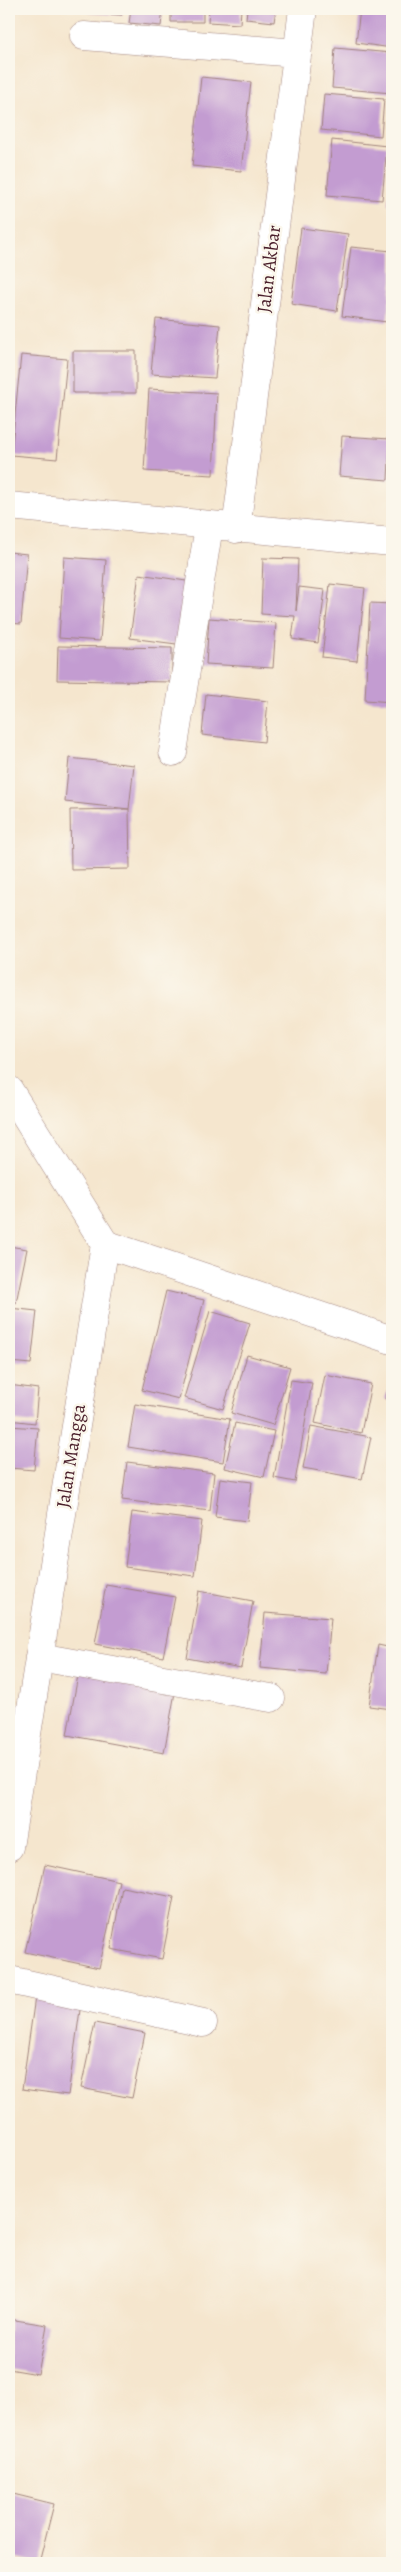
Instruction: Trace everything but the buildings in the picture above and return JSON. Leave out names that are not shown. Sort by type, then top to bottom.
[{"type":"street","name":"Jalan Akbar","points":[[236,529],[303,9]]},
{"type":"street","points":[[84,36],[297,53]]},
{"type":"street","points":[[9,506],[236,529],[392,542]]},
{"type":"street","points":[[173,752],[208,526]]},
{"type":"street","points":[[9,1090],[105,1244],[392,1340]]},
{"type":"street","name":"Jalan Mangga","points":[[9,1847],[105,1244]]},
{"type":"street","points":[[39,1657],[271,1698]]},
{"type":"street","points":[[9,1980],[203,2023]]}]
